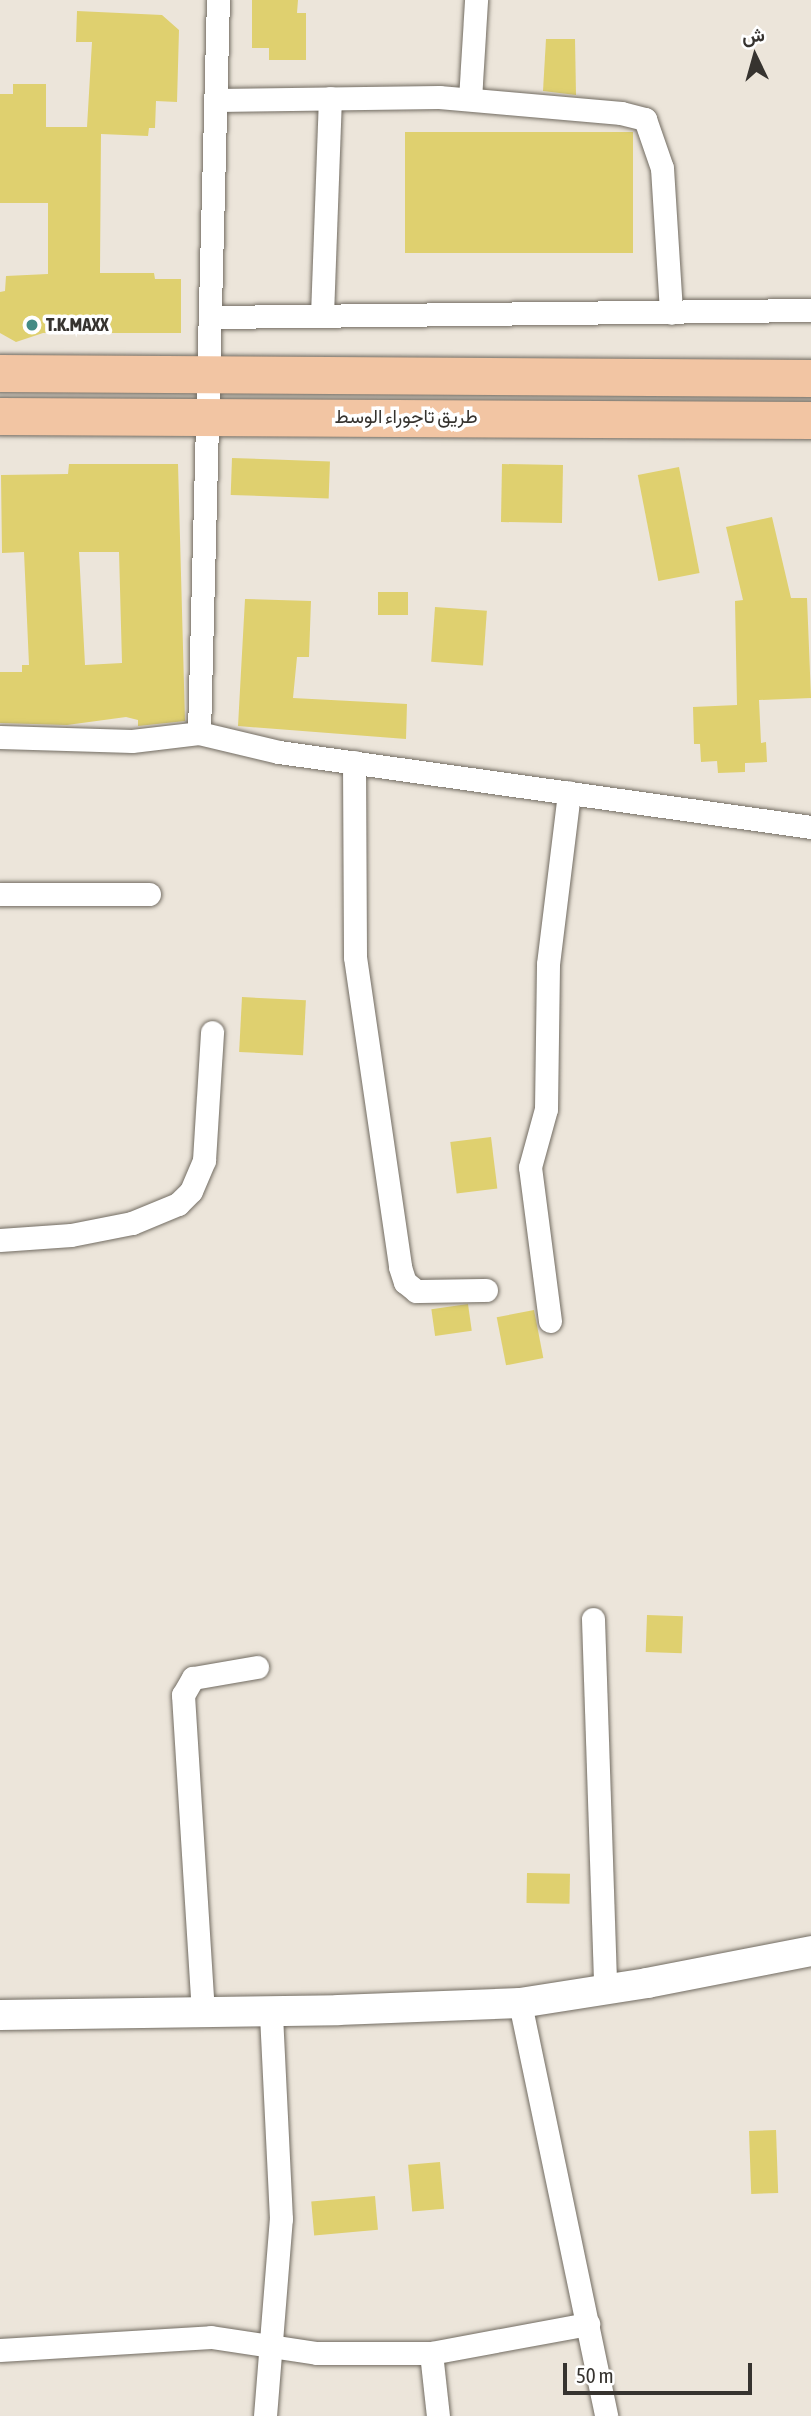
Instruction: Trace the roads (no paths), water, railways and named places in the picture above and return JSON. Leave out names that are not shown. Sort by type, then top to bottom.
[{"type":"main road","points":[[0,373],[811,378]]},
{"type":"main road","name":"طريق تاجوراء الوسط","points":[[0,416],[207,416],[804,426]]},
{"type":"street","points":[[470,99],[476,0]]},
{"type":"street","points":[[199,733],[208,373],[213,317],[217,100],[212,1]]},
{"type":"street","points":[[323,315],[330,98]]},
{"type":"street","points":[[217,100],[470,99],[645,119],[662,168],[671,313]]},
{"type":"street","points":[[213,317],[811,310]]},
{"type":"street","points":[[0,737],[132,741],[199,733],[279,752],[811,827]]},
{"type":"street","points":[[354,762],[355,957],[400,1267],[405,1282],[416,1291],[486,1290]]},
{"type":"street","points":[[550,1321],[530,1167],[547,1097],[548,964],[569,792]]},
{"type":"street","points":[[0,894],[149,894]]},
{"type":"street","points":[[0,1240],[71,1235],[132,1223],[178,1204],[191,1191],[204,1160],[212,1032]]},
{"type":"street","points":[[593,1619],[605,1990]]},
{"type":"street","points":[[203,2013],[183,1695],[193,1678],[257,1667]]},
{"type":"street","points":[[0,2015],[203,2013],[520,2003],[605,1990],[811,1951]]},
{"type":"street","points":[[520,2003],[606,2416]]},
{"type":"street","points":[[265,2416],[281,2219],[271,2011]]},
{"type":"street","points":[[0,2350],[211,2337],[355,2356],[431,2353],[588,2324]]},
{"type":"street","points":[[431,2353],[438,2416]]},
{"type":"place","name":"T.K.MAXX","points":[[32,325]]}]
